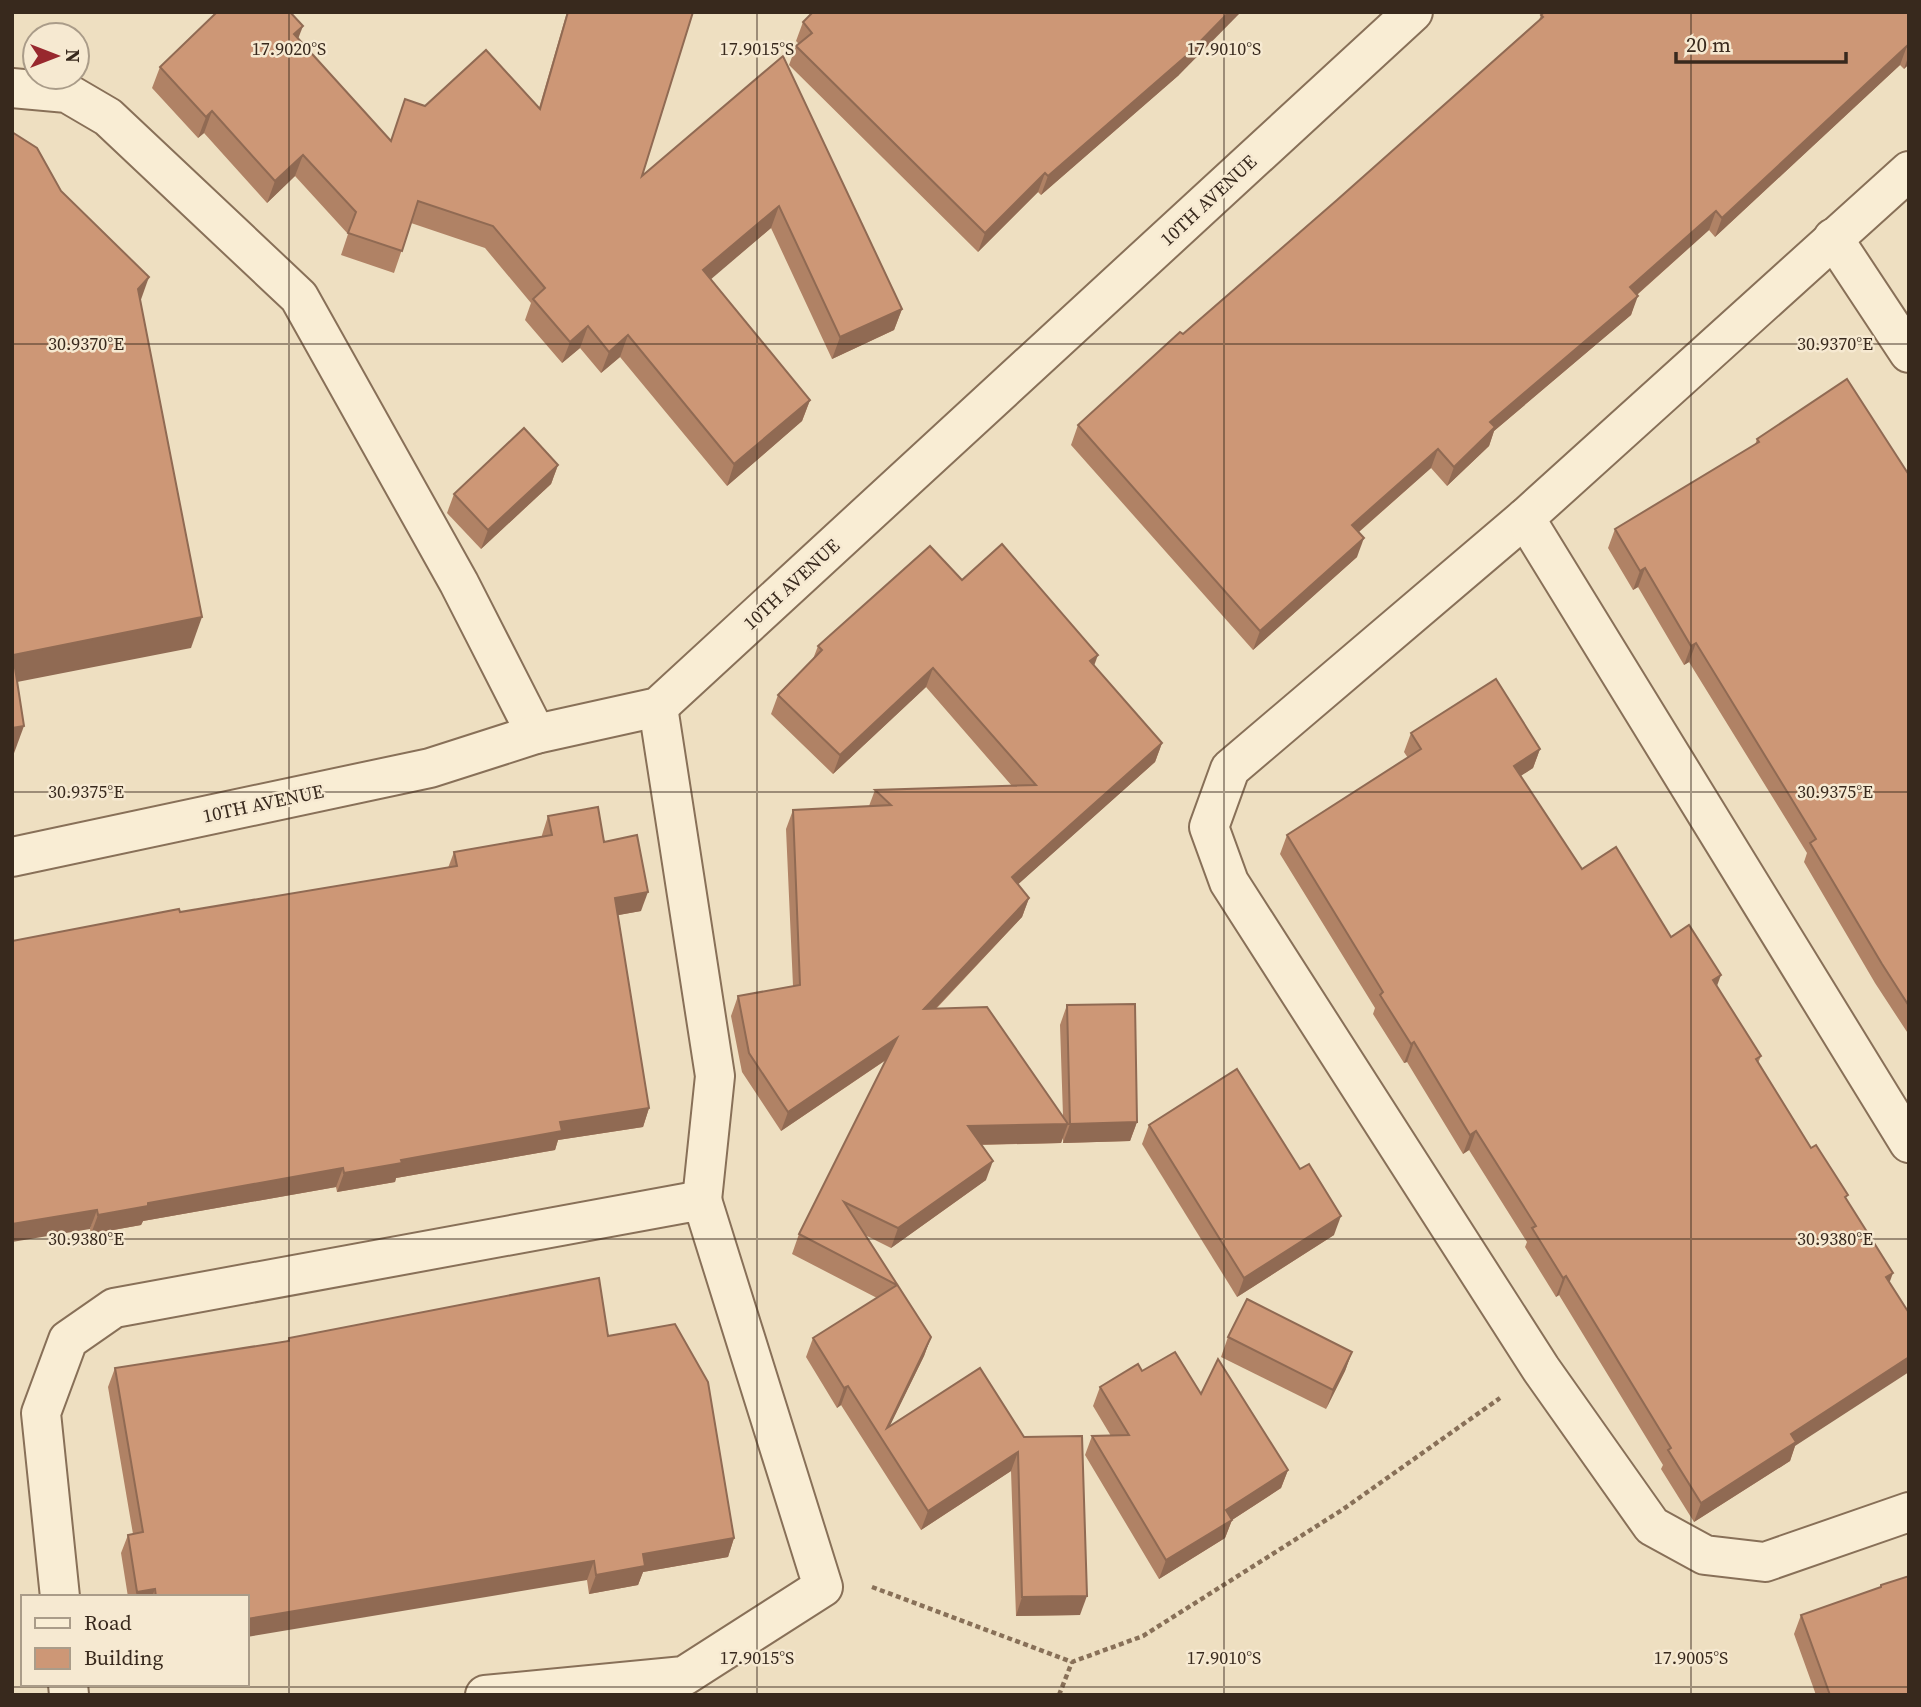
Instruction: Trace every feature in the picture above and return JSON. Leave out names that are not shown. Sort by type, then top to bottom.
[{"type":"street","name":"10TH AVENUE","points":[[12,857],[430,768],[536,734],[658,707],[1413,12]]},
{"type":"street","points":[[12,88],[67,93],[108,117],[299,297],[459,583],[536,734]]},
{"type":"street","points":[[1909,171],[1525,518],[1230,769],[1209,827],[1229,882],[1541,1369],[1652,1526],[1705,1555],[1765,1562],[1909,1512]]},
{"type":"street","points":[[1833,238],[1909,353]]},
{"type":"street","points":[[1525,518],[1909,1143]]},
{"type":"street","points":[[485,1695],[684,1676],[823,1587],[702,1200],[715,1076],[658,707]]},
{"type":"street","points":[[60,1595],[41,1413],[68,1340],[114,1308],[702,1200]]},
{"type":"path","points":[[823,1587],[878,1587],[1072,1662],[1143,1636],[1342,1510],[1541,1369]]},
{"type":"path","points":[[1059,1695],[1072,1662]]},
{"type":"building","points":[[217,12],[290,12],[303,26],[294,34],[391,141],[405,99],[425,106],[486,50],[540,109],[568,12],[693,12],[642,176],[783,56],[902,309],[840,337],[779,206],[703,270],[810,400],[734,464],[628,335],[609,352],[588,326],[570,342],[533,299],[545,288],[493,226],[418,201],[402,251],[348,233],[356,212],[303,155],[275,181],[212,111],[206,117],[160,67]]},
{"type":"building","points":[[813,12],[1229,12],[1186,56],[1048,176],[1045,173],[985,233],[796,46],[812,33],[803,22]]},
{"type":"building","points":[[1544,12],[1909,12],[1909,48],[1907,46],[1722,218],[1716,211],[1630,287],[1638,296],[1490,422],[1495,427],[1454,467],[1438,449],[1352,525],[1364,538],[1260,631],[1078,425],[1180,332],[1183,334],[1337,200],[1543,17],[1541,15]]},
{"type":"building","points":[[12,132],[37,148],[61,191],[149,277],[138,289],[202,617],[13,655],[24,726],[12,728]]},
{"type":"building","points":[[1847,379],[1909,475],[1909,1006],[1810,843],[1816,839],[1696,643],[1691,646],[1645,568],[1640,571],[1615,529],[1759,442],[1757,439]]},
{"type":"building","points":[[524,428],[558,465],[488,530],[454,494]]},
{"type":"building","points":[[1002,544],[1098,655],[1090,661],[1162,743],[1012,877],[1029,898],[924,1009],[987,1007],[1068,1124],[968,1126],[993,1161],[898,1228],[844,1202],[931,1337],[887,1428],[980,1368],[1024,1437],[1082,1436],[1087,1596],[1022,1597],[1018,1452],[928,1511],[848,1386],[844,1388],[813,1338],[897,1285],[799,1234],[897,1038],[788,1112],[749,1053],[738,996],[800,985],[793,810],[891,805],[875,790],[1036,785],[933,668],[840,755],[778,695],[822,650],[818,646],[930,546],[962,580]]},
{"type":"building","points":[[1496,679],[1540,749],[1514,766],[1582,869],[1616,847],[1671,937],[1689,925],[1721,975],[1713,980],[1761,1056],[1756,1059],[1811,1148],[1816,1145],[1848,1195],[1845,1197],[1893,1273],[1886,1277],[1909,1313],[1909,1357],[1791,1434],[1796,1442],[1701,1503],[1668,1450],[1671,1448],[1566,1276],[1563,1278],[1532,1228],[1536,1226],[1476,1131],[1470,1135],[1414,1042],[1411,1044],[1380,995],[1383,992],[1287,835],[1421,749],[1411,733]]},
{"type":"building","points":[[598,807],[604,842],[637,835],[648,892],[615,898],[649,1108],[560,1122],[562,1131],[401,1160],[402,1163],[344,1173],[343,1168],[148,1203],[148,1206],[98,1215],[97,1210],[12,1224],[12,941],[179,909],[180,912],[457,866],[454,852],[552,835],[548,816]]},
{"type":"building","points":[[1135,1004],[1137,1122],[1070,1124],[1067,1005]]},
{"type":"building","points":[[1237,1069],[1300,1169],[1309,1164],[1341,1216],[1244,1278],[1149,1125]]},
{"type":"building","points":[[599,1278],[608,1336],[675,1324],[708,1382],[734,1538],[643,1554],[645,1566],[596,1575],[594,1561],[248,1619],[248,1595],[156,1595],[155,1589],[137,1592],[128,1535],[143,1532],[115,1368],[289,1341],[289,1338]]},
{"type":"building","points":[[1247,1299],[1352,1352],[1333,1390],[1228,1337]]},
{"type":"building","points":[[1175,1352],[1201,1394],[1218,1359],[1288,1470],[1226,1510],[1232,1520],[1166,1560],[1092,1436],[1129,1435],[1100,1387],[1138,1364],[1142,1371]]},
{"type":"building","points":[[1909,1576],[1909,1695],[1830,1695],[1801,1615]]}]
